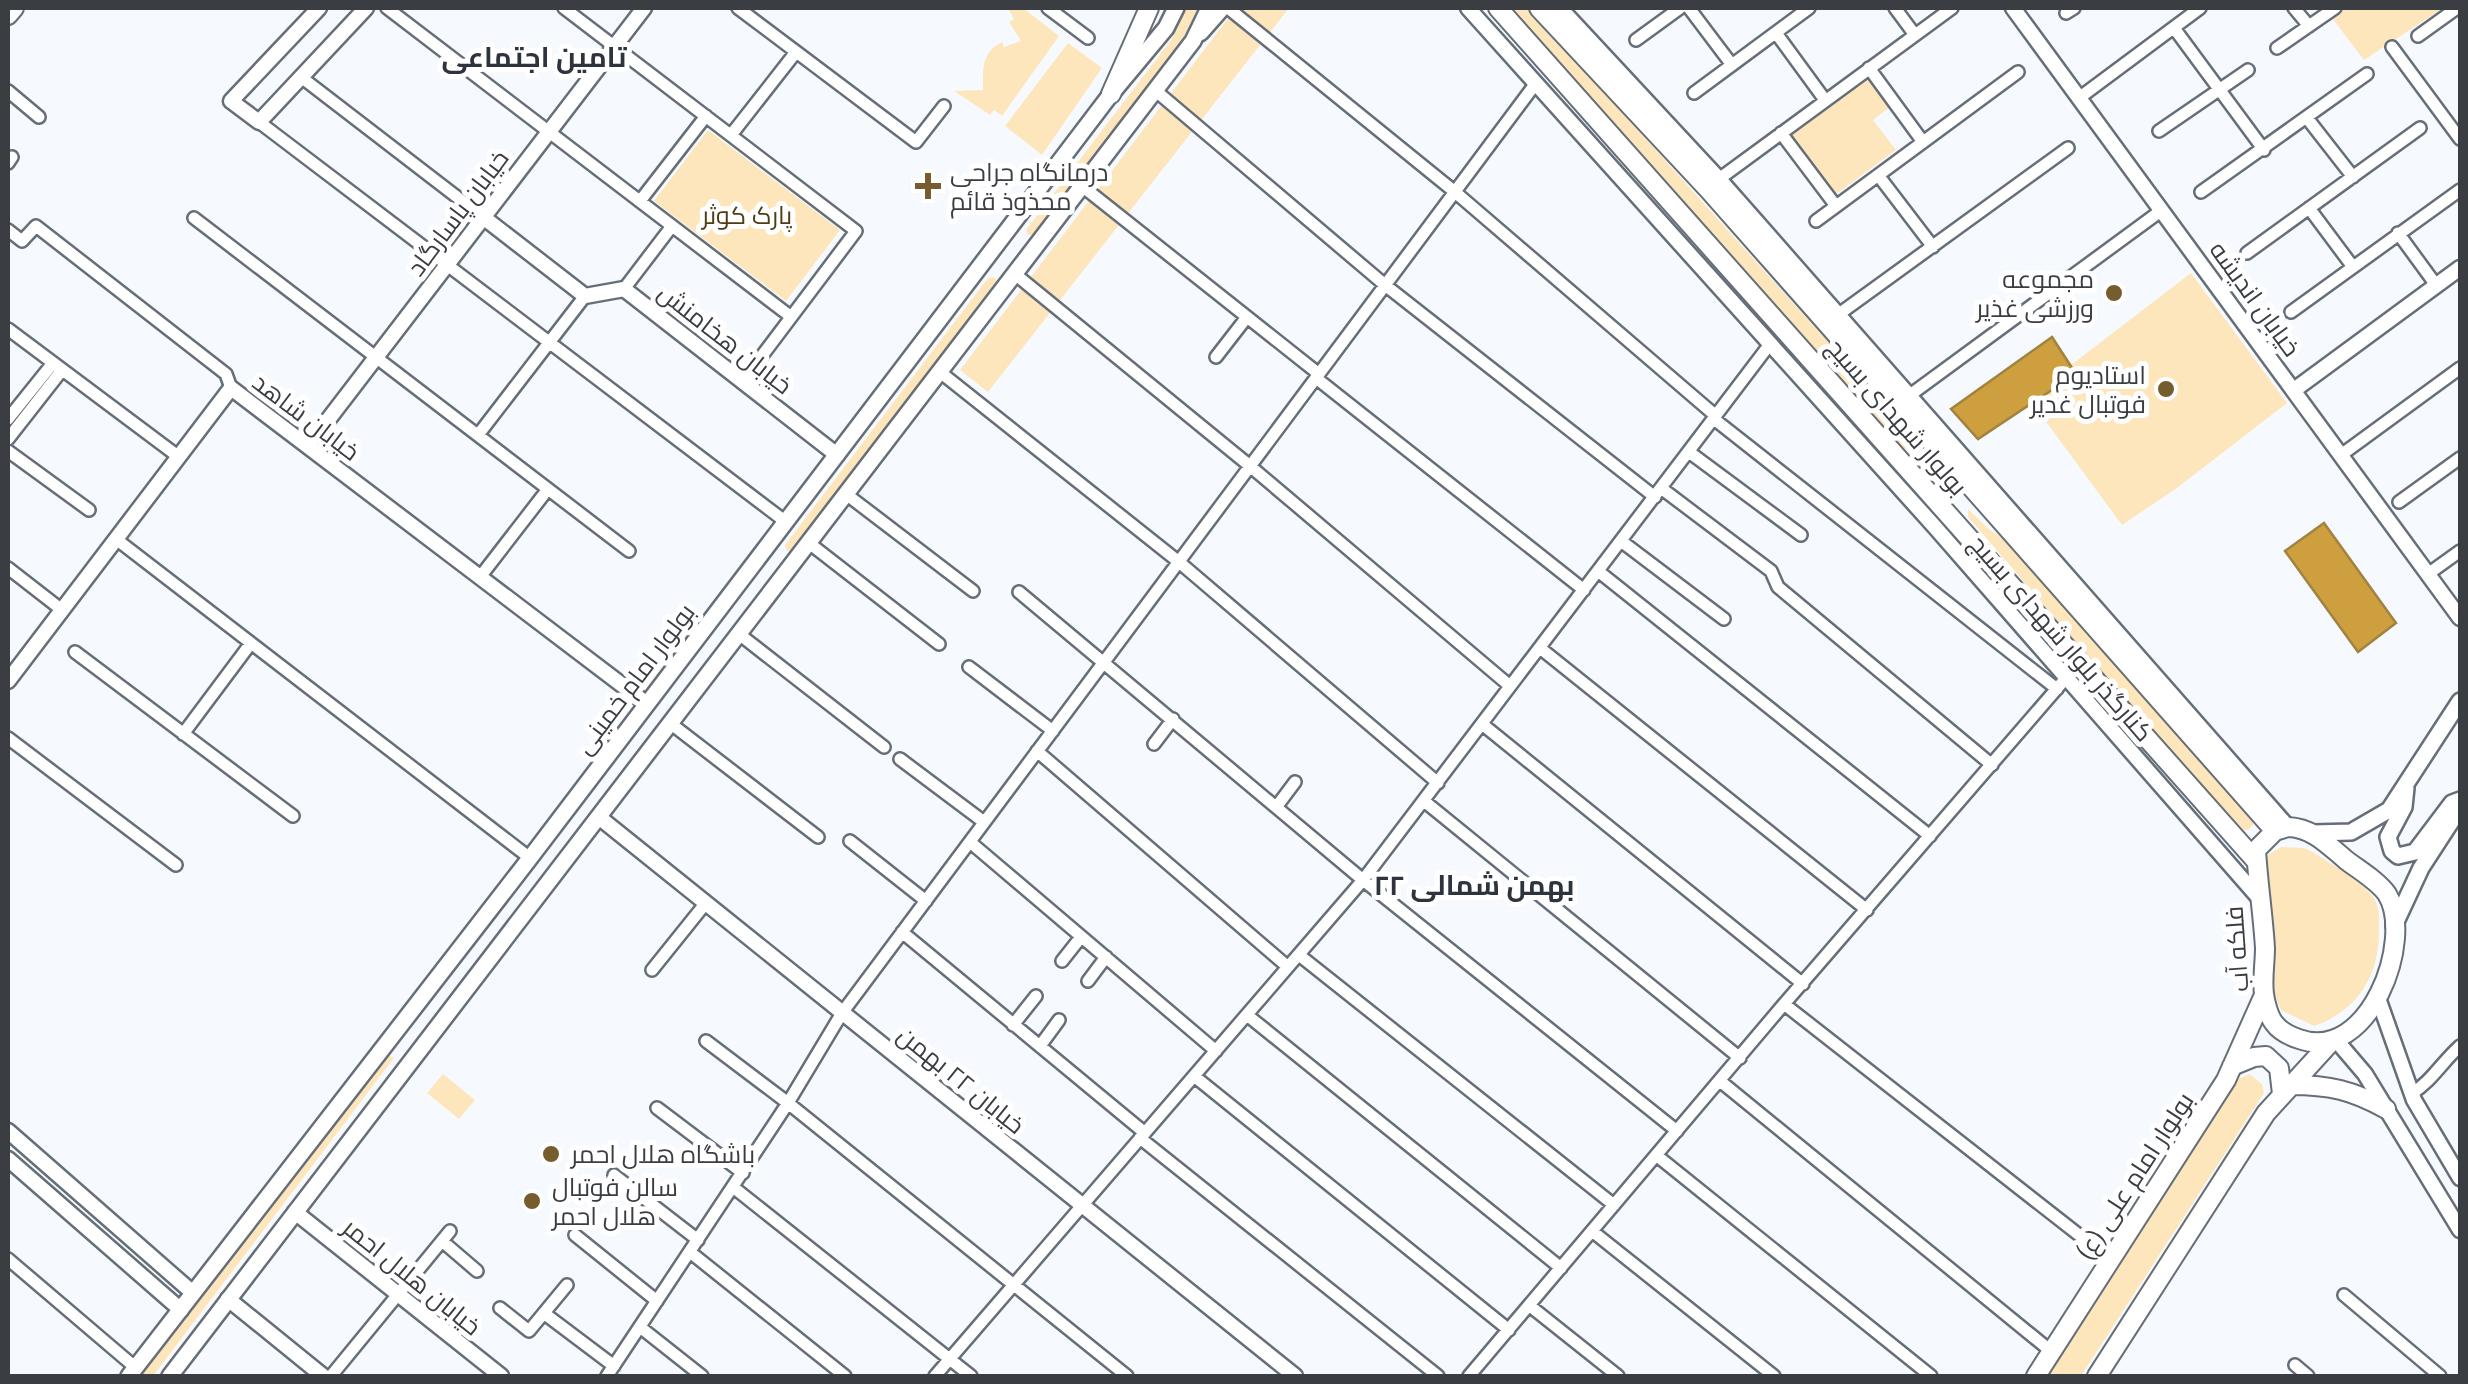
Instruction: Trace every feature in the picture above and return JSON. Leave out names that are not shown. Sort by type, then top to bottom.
[{"type":"main road","points":[[8,15],[14,8]]},
{"type":"main road","points":[[1111,94],[1149,8]]},
{"type":"main road","name":"بولوار امام خمینی","points":[[133,1372],[1111,94],[1166,28],[1176,8]]},
{"type":"main road","points":[[170,1376],[1194,41],[1209,8]]},
{"type":"main road","name":"بولوار شهدای بسیج","points":[[1498,8],[2257,862]]},
{"type":"main road","name":"بولوار شهدای بسیج","points":[[1539,8],[1738,223],[2188,734],[2282,829]]},
{"type":"main road","points":[[988,256],[1015,274]]},
{"type":"main road","points":[[858,428],[864,444],[880,449]]},
{"type":"main road","points":[[1948,512],[1973,490]]},
{"type":"main road","points":[[762,554],[772,557],[786,572]]},
{"type":"main road","points":[[2257,862],[2256,850],[2282,829],[2352,832],[2389,810],[2460,700]]},
{"type":"main road","points":[[2406,784],[2404,808],[2388,837],[2398,856],[2415,852],[2452,803],[2460,800]]},
{"type":"main road","points":[[2394,926],[2421,868],[2460,808]]},
{"type":"main road","points":[[2097,1376],[2266,1113],[2333,1041],[2364,1019],[2387,977],[2394,926],[2386,891],[2314,833]]},
{"type":"main road","name":"فلکه آب","points":[[2257,862],[2265,951],[2264,996],[2273,1022],[2290,1036],[2309,1043],[2333,1041]]},
{"type":"main road","name":"بولوار امام علی (ع)","points":[[2036,1376],[2232,1066],[2264,996]]},
{"type":"main road","points":[[392,1034],[418,1051]]},
{"type":"main road","points":[[2232,1066],[2266,1056],[2279,1068],[2286,1090]]},
{"type":"main road","points":[[2286,1090],[2326,1084],[2386,1109]]},
{"type":"street","points":[[319,8],[231,100],[786,522]]},
{"type":"street","points":[[258,122],[366,8]]},
{"type":"street","points":[[387,8],[790,316]]},
{"type":"street","points":[[564,8],[856,231],[743,381]]},
{"type":"street","name":"خیابان پاسارگاد","points":[[308,446],[644,8]]},
{"type":"street","points":[[738,8],[916,142],[944,106]]},
{"type":"street","points":[[1048,8],[1088,38]]},
{"type":"street","points":[[1194,41],[1226,8],[1454,192],[1715,417],[2062,683],[1468,1376]]},
{"type":"street","name":"کنارگذر بلوار شهدای بسیج","points":[[1468,8],[2003,606],[2062,683],[2123,743],[2259,898]]},
{"type":"street","name":"کنارگذر بلوار شهدای بسیج","points":[[1560,8],[1719,179],[1910,395],[2178,701],[2282,829]]},
{"type":"street","points":[[1636,40],[1680,8]]},
{"type":"street","points":[[1689,8],[1732,65]]},
{"type":"street","points":[[1694,92],[1810,8]]},
{"type":"street","points":[[1895,8],[1915,35]]},
{"type":"street","points":[[1719,179],[1952,8]]},
{"type":"street","name":"خیابان اندیشه","points":[[2013,8],[2460,618]]},
{"type":"street","points":[[2080,98],[2200,8]]},
{"type":"street","points":[[2294,8],[2309,26]]},
{"type":"street","points":[[2277,48],[2335,8]]},
{"type":"street","points":[[2418,36],[2458,8]]},
{"type":"street","points":[[2174,28],[2264,150]]},
{"type":"street","points":[[1776,32],[1825,100]]},
{"type":"street","points":[[2392,47],[2460,139]]},
{"type":"street","points":[[731,136],[796,52]]},
{"type":"street","points":[[1870,68],[1923,142]]},
{"type":"street","points":[[2159,131],[2248,70]]},
{"type":"street","points":[[1816,221],[2018,72]]},
{"type":"street","points":[[2201,192],[2367,74]]},
{"type":"street","points":[[301,77],[585,296],[478,435]]},
{"type":"street","points":[[545,1314],[611,1371],[788,1104],[842,1013],[1536,83]]},
{"type":"street","points":[[1156,90],[1385,285],[1658,492],[1771,571],[1778,587],[1992,765]]},
{"type":"street","points":[[8,91],[39,117]]},
{"type":"street","points":[[640,201],[706,116]]},
{"type":"street","points":[[2307,118],[2353,177]]},
{"type":"street","points":[[2247,253],[2420,128]]},
{"type":"street","points":[[1780,133],[1836,206]]},
{"type":"street","points":[[1838,314],[2068,148]]},
{"type":"street","points":[[1878,175],[1933,247]]},
{"type":"street","points":[[1082,186],[1584,590]]},
{"type":"street","points":[[2292,312],[2460,190]]},
{"type":"street","points":[[2309,208],[2353,266]]},
{"type":"street","points":[[1910,395],[2162,210]]},
{"type":"street","points":[[194,218],[629,550]]},
{"type":"street","points":[[1738,223],[1779,247]]},
{"type":"street","points":[[8,230],[22,240],[35,226],[226,374],[231,388]]},
{"type":"street","points":[[624,289],[672,226]]},
{"type":"street","points":[[2398,232],[2436,286]]},
{"type":"street","points":[[1723,257],[1723,292]]},
{"type":"street","points":[[2294,390],[2460,268]]},
{"type":"street","points":[[1015,274],[1510,686]]},
{"type":"street","name":"خیابان هخامنش","points":[[585,296],[624,289],[837,455]]},
{"type":"street","points":[[1216,357],[1247,318]]},
{"type":"street","points":[[8,329],[179,457]]},
{"type":"street","points":[[934,1376],[1364,880],[1770,344]]},
{"type":"street","points":[[8,419],[57,366]]},
{"type":"street","points":[[8,438],[57,366]]},
{"type":"street","points":[[2341,455],[2460,368]]},
{"type":"street","points":[[940,372],[1179,562],[1438,783]]},
{"type":"street","name":"خیابان شاهد","points":[[8,680],[231,388],[647,704]]},
{"type":"street","points":[[1826,406],[1870,424]]},
{"type":"street","points":[[8,451],[89,510]]},
{"type":"street","points":[[1689,452],[1801,535]]},
{"type":"street","points":[[2399,502],[2460,458]]},
{"type":"street","points":[[480,577],[548,489]]},
{"type":"street","points":[[846,494],[973,591]]},
{"type":"street","points":[[116,539],[530,858]]},
{"type":"street","points":[[1621,541],[1724,620]]},
{"type":"street","points":[[809,542],[939,644]]},
{"type":"street","points":[[2428,574],[2460,550]]},
{"type":"street","points":[[8,568],[62,610]]},
{"type":"street","points":[[1997,568],[2003,606]]},
{"type":"street","points":[[1598,571],[1930,836]]},
{"type":"street","points":[[1020,592],[1364,880],[1677,1131]]},
{"type":"street","points":[[739,634],[884,746]]},
{"type":"street","points":[[183,734],[251,643]]},
{"type":"street","points":[[1540,648],[1867,910]]},
{"type":"street","points":[[74,652],[292,816]]},
{"type":"street","points":[[968,667],[1053,730]]},
{"type":"street","points":[[2178,701],[2188,734]]},
{"type":"street","points":[[1154,744],[1173,719]]},
{"type":"street","points":[[670,723],[818,837]]},
{"type":"street","points":[[1482,724],[1803,984]]},
{"type":"street","points":[[8,738],[176,866]]},
{"type":"street","points":[[2123,743],[2165,762]]},
{"type":"street","points":[[1037,751],[1288,967]]},
{"type":"street","points":[[900,759],[984,822]]},
{"type":"street","points":[[1277,806],[1295,782]]},
{"type":"street","points":[[1424,801],[1740,1058]]},
{"type":"street","name":"خیابان ۲۲ بهمن","points":[[600,818],[1295,1376]]},
{"type":"street","points":[[850,841],[926,901]]},
{"type":"street","points":[[970,842],[1216,1051]]},
{"type":"street","points":[[652,970],[705,904]]},
{"type":"street","points":[[902,932],[1143,1136],[1438,1376]]},
{"type":"street","points":[[1062,961],[1081,937]]},
{"type":"street","points":[[1299,955],[1614,1205]]},
{"type":"street","points":[[1088,981],[1106,957]]},
{"type":"street","points":[[1014,1025],[1036,996]]},
{"type":"street","points":[[2378,998],[2412,1094],[2460,1178]]},
{"type":"street","points":[[1784,1004],[2110,1260]]},
{"type":"street","points":[[1246,1015],[1561,1268]]},
{"type":"street","points":[[1040,1046],[1059,1020]]},
{"type":"street","points":[[2333,1041],[2365,1074],[2460,1230]]},
{"type":"street","points":[[706,1042],[1127,1376]]},
{"type":"street","points":[[2412,1094],[2428,1083],[2460,1046]]},
{"type":"street","points":[[1194,1076],[1509,1330]]},
{"type":"street","points":[[1720,1081],[2052,1352]]},
{"type":"street","points":[[657,1108],[742,1173]]},
{"type":"street","points":[[2398,1129],[2418,1134],[2426,1120]]},
{"type":"street","points":[[8,1131],[193,1293]]},
{"type":"street","points":[[2414,1156],[2421,1144],[2439,1143]]},
{"type":"street","points":[[1656,1155],[1931,1376]]},
{"type":"street","points":[[8,1159],[180,1310]]},
{"type":"street","points":[[614,1175],[698,1240]]},
{"type":"street","points":[[733,1187],[971,1376]]},
{"type":"street","name":"خیابان هلال احمر","points":[[295,1212],[501,1376]]},
{"type":"street","points":[[1592,1231],[1774,1376]]},
{"type":"street","points":[[575,1235],[658,1301]]},
{"type":"street","points":[[228,1300],[327,1376],[446,1236],[477,1271]]},
{"type":"street","points":[[690,1252],[845,1376]]},
{"type":"street","points":[[8,1258],[133,1372]]},
{"type":"street","points":[[165,1296],[180,1280]]},
{"type":"street","points":[[500,1308],[529,1331],[567,1285]]},
{"type":"street","points":[[2344,1295],[2440,1376]]},
{"type":"street","points":[[1530,1306],[1618,1376]]},
{"type":"street","points":[[640,1327],[702,1376]]},
{"type":"street","points":[[2294,1365],[2308,1376]]},
{"type":"green space","points":[[1008,8],[1023,8],[1059,36],[1002,116],[994,110],[990,115],[954,91],[983,90],[990,51],[1002,42],[1004,47],[1021,41],[1009,22],[1014,19]]},
{"type":"green space","points":[[1186,8],[1198,8],[1179,47],[1035,235],[1028,235],[1026,230],[1171,40]]},
{"type":"green space","points":[[1236,8],[1289,8],[988,392],[960,370]]},
{"type":"green space","points":[[1508,8],[1527,8],[1534,14],[1941,468],[1943,478],[1923,459],[1897,444]]},
{"type":"green space","points":[[2339,8],[2443,8],[2364,60],[2329,14]]},
{"type":"green space","points":[[1068,43],[1102,68],[1042,155],[1005,126]]},
{"type":"green space","points":[[1864,76],[1890,107],[1873,120],[1896,150],[1836,194],[1786,132]]},
{"type":"green space","name":"پارک کوثر","points":[[708,130],[840,230],[786,301],[654,201]]},
{"type":"green space","name":"استادیوم فوتبال غدیر","points":[[2191,273],[2287,403],[2122,525],[2033,404],[2076,375],[2071,365]]},
{"type":"green space","points":[[995,277],[997,284],[795,550],[787,551],[785,545],[988,278]]},
{"type":"green space","points":[[1968,509],[2012,544],[2253,818],[2248,830],[2243,830],[2104,674],[1968,517]]},
{"type":"green space","points":[[2281,847],[2304,848],[2355,879],[2375,900],[2378,911],[2378,948],[2363,990],[2342,1011],[2314,1026],[2281,1010],[2274,993],[2264,868],[2269,854]]},
{"type":"green space","points":[[384,1053],[394,1058],[153,1376],[140,1376]]},
{"type":"green space","points":[[443,1074],[475,1100],[459,1119],[427,1093]]},
{"type":"green space","points":[[2250,1074],[2262,1084],[2264,1093],[2081,1376],[2045,1376],[2234,1081]]},
{"type":"shaded area","points":[[2052,337],[2076,374],[1978,439],[1951,409]]},
{"type":"shaded area","points":[[2324,523],[2396,623],[2358,652],[2285,551]]},
{"type":"place","name":"درمانگاه جراحی محذوذ قائم","points":[[928,186]]},
{"type":"place","name":"مجموعه ورزشی غذیر","points":[[2114,293]]},
{"type":"place","name":"استادیوم فوتبال غدیر","points":[[2166,389]]},
{"type":"place","name":"باشگاه هلال احمر","points":[[551,1154]]},
{"type":"place","name":"سالن فوتبال هلال احمر","points":[[532,1201]]},
{"type":"district","name":"تامین اجتماعی","points":[[534,57]]},
{"type":"district","name":"۲۲ بهمن شمالی","points":[[1474,885]]}]
